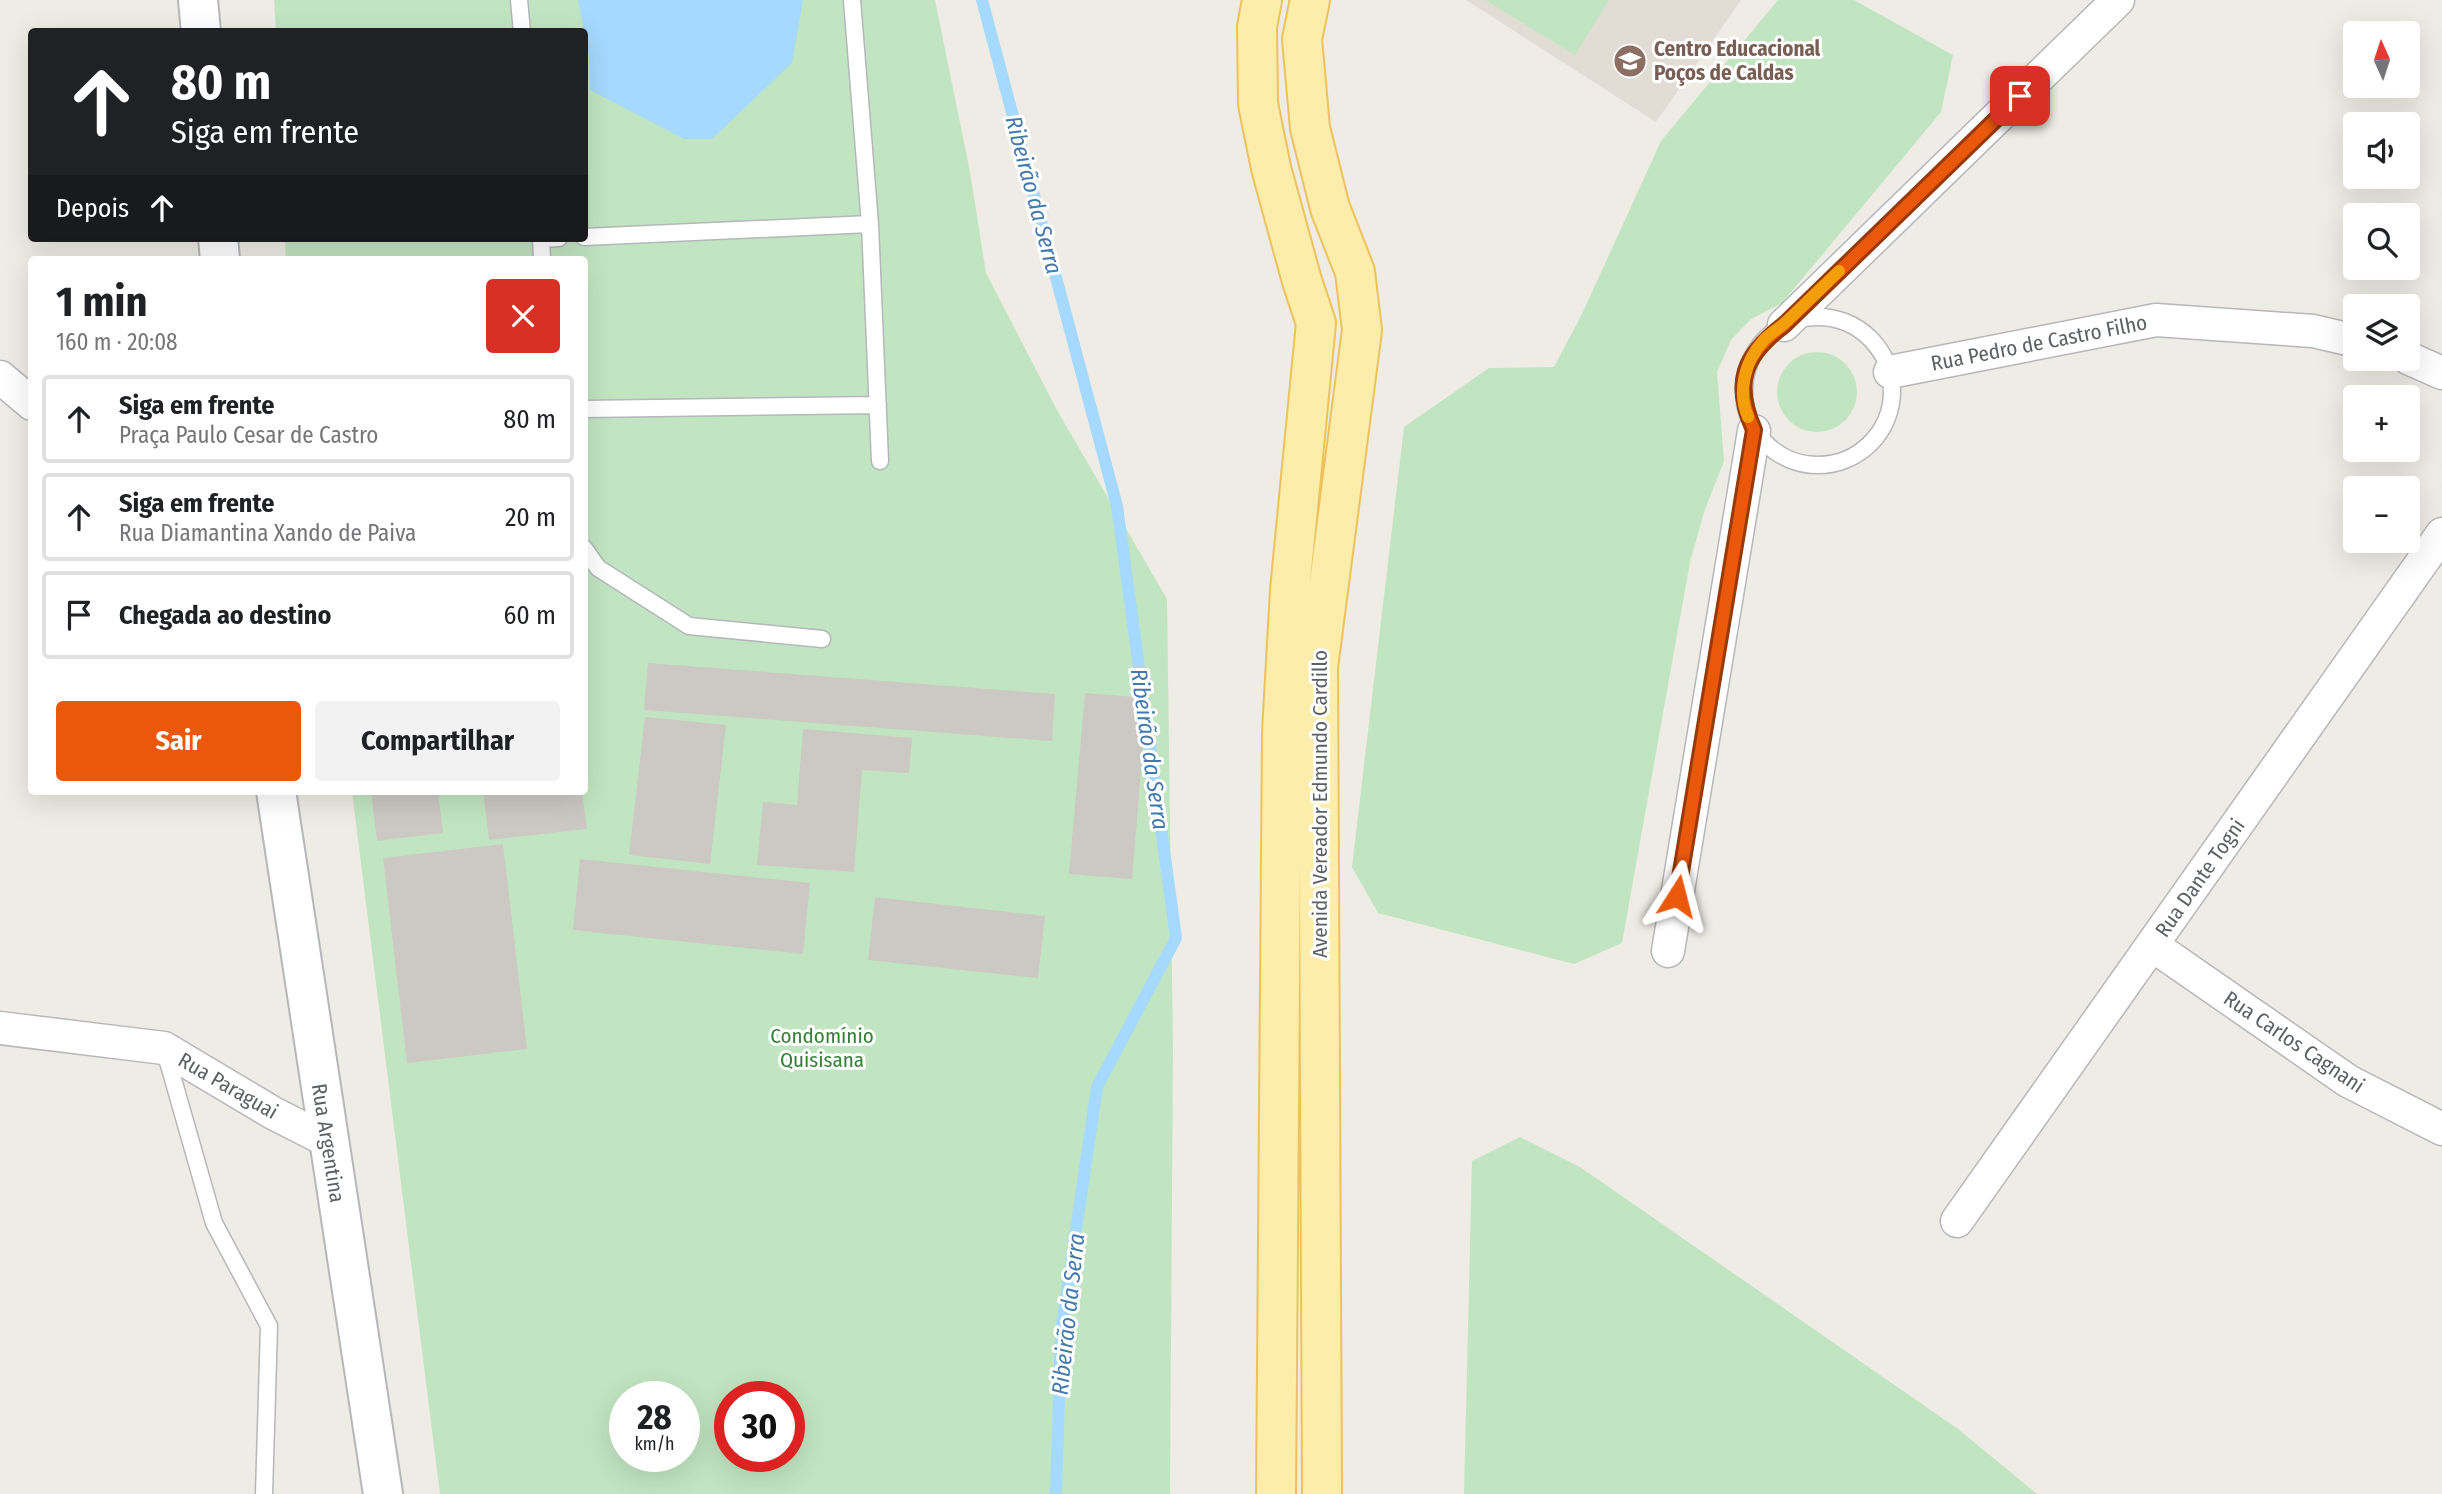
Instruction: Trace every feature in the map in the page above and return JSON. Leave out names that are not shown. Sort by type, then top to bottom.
[{"type":"main road","name":"Avenida Vereador Edmundo Cardillo","points":[[1262,0],[1257,27],[1258,104],[1271,168],[1301,281],[1317,323],[1290,590],[1282,733],[1276,1494]]},
{"type":"main road","name":"Avenida Vereador Edmundo Cardillo","points":[[1310,0],[1302,39],[1310,128],[1330,208],[1355,272],[1362,330],[1318,667],[1322,1494]]},
{"type":"street","points":[[198,0],[201,28]]},
{"type":"street","points":[[1784,325],[2118,0]]},
{"type":"street","name":"Rua Pedro de Castro Filho","points":[[1890,372],[2156,320],[2313,331],[2343,338]]},
{"type":"street","points":[[2420,363],[2442,373]]},
{"type":"street","points":[[0,377],[28,401]]},
{"type":"street","points":[[1668,951],[1754,430]]},
{"type":"street","name":"Rua Dante Togni","points":[[1957,1221],[2442,534]]},
{"type":"street","name":"Rua Argentina","points":[[277,795],[383,1494]]},
{"type":"street","name":"Rua Carlos Cagnani","points":[[2152,945],[2348,1082],[2442,1129]]},
{"type":"street","name":"Rua Paraguai","points":[[0,1028],[164,1048],[328,1141]]},
{"type":"lane","points":[[519,0],[522,28]]},
{"type":"lane","points":[[852,0],[870,223],[880,461]]},
{"type":"lane","points":[[588,237],[870,223]]},
{"type":"lane","points":[[1827,317],[1848,323],[1867,335],[1881,352],[1890,372],[1893,395],[1888,418],[1875,438],[1858,454],[1836,463],[1813,466],[1790,460],[1769,449],[1754,430],[1744,408],[1743,384],[1750,360],[1764,340],[1784,325],[1804,318],[1827,317]]},
{"type":"lane","points":[[588,409],[878,405]]},
{"type":"lane","points":[[588,554],[598,568],[689,626],[822,639]]},
{"type":"lane","points":[[164,1048],[214,1223],[269,1326],[264,1494]]},
{"type":"shaded area","name":"Centro Educacional Poços de Caldas","points":[[1466,0],[1741,0],[1656,122]]},
{"type":"green space","name":"Condomínio Quisisana","points":[[274,0],[935,0],[970,172],[986,273],[1058,412],[1167,599],[1173,1049],[1170,1494],[440,1494],[353,795],[588,795],[588,256],[286,256],[285,242],[588,242],[588,28],[276,28]]},
{"type":"green space","points":[[1485,0],[1609,0],[1575,55]]},
{"type":"green space","points":[[1778,0],[1854,0],[1953,55],[1941,112],[1782,303],[1751,319],[1731,340],[1717,372],[1724,461],[1704,512],[1690,562],[1622,943],[1574,964],[1378,913],[1352,867],[1404,427],[1489,368],[1554,367],[1582,314],[1661,141]]},
{"type":"green space","points":[[1817,352],[1832,355],[1845,364],[1854,377],[1857,392],[1854,407],[1845,420],[1832,429],[1817,432],[1802,429],[1789,420],[1780,407],[1777,392],[1780,377],[1789,364],[1802,355]]},
{"type":"green space","points":[[1520,1137],[1580,1167],[1958,1429],[2037,1494],[1464,1494],[1472,1161]]},
{"type":"water","points":[[578,0],[803,0],[792,63],[712,139],[684,139],[590,90],[588,28],[584,28]]},
{"type":"building","points":[[648,663],[1055,694],[1052,741],[644,710]]},
{"type":"building","points":[[1085,693],[1147,698],[1132,879],[1069,874]]},
{"type":"building","points":[[645,717],[726,725],[710,864],[629,855]]},
{"type":"building","points":[[803,729],[912,738],[909,773],[862,770],[854,872],[757,865],[763,802],[797,805]]},
{"type":"building","points":[[371,795],[438,795],[443,833],[377,841]]},
{"type":"building","points":[[483,795],[583,795],[587,829],[489,840]]},
{"type":"building","points":[[503,844],[527,1049],[407,1063],[383,858]]},
{"type":"building","points":[[580,859],[810,883],[803,954],[573,930]]},
{"type":"building","points":[[875,897],[1045,916],[1038,978],[868,960]]},
{"type":"waterway","name":"Ribeirão da Serra","points":[[982,0],[1117,506],[1176,938],[1097,1087],[1061,1332],[1056,1494]]},
{"type":"slow traffic","points":[[1748,417],[1744,408],[1743,384],[1750,360],[1764,340],[1784,325],[1839,271]]},
{"type":"place","name":"Centro Educacional Poços de Caldas","points":[[1630,61]]},
{"type":"route","points":[[1677,896],[1754,430],[1744,408],[1743,384],[1750,360],[1764,340],[1784,325],[2020,96]]}]
